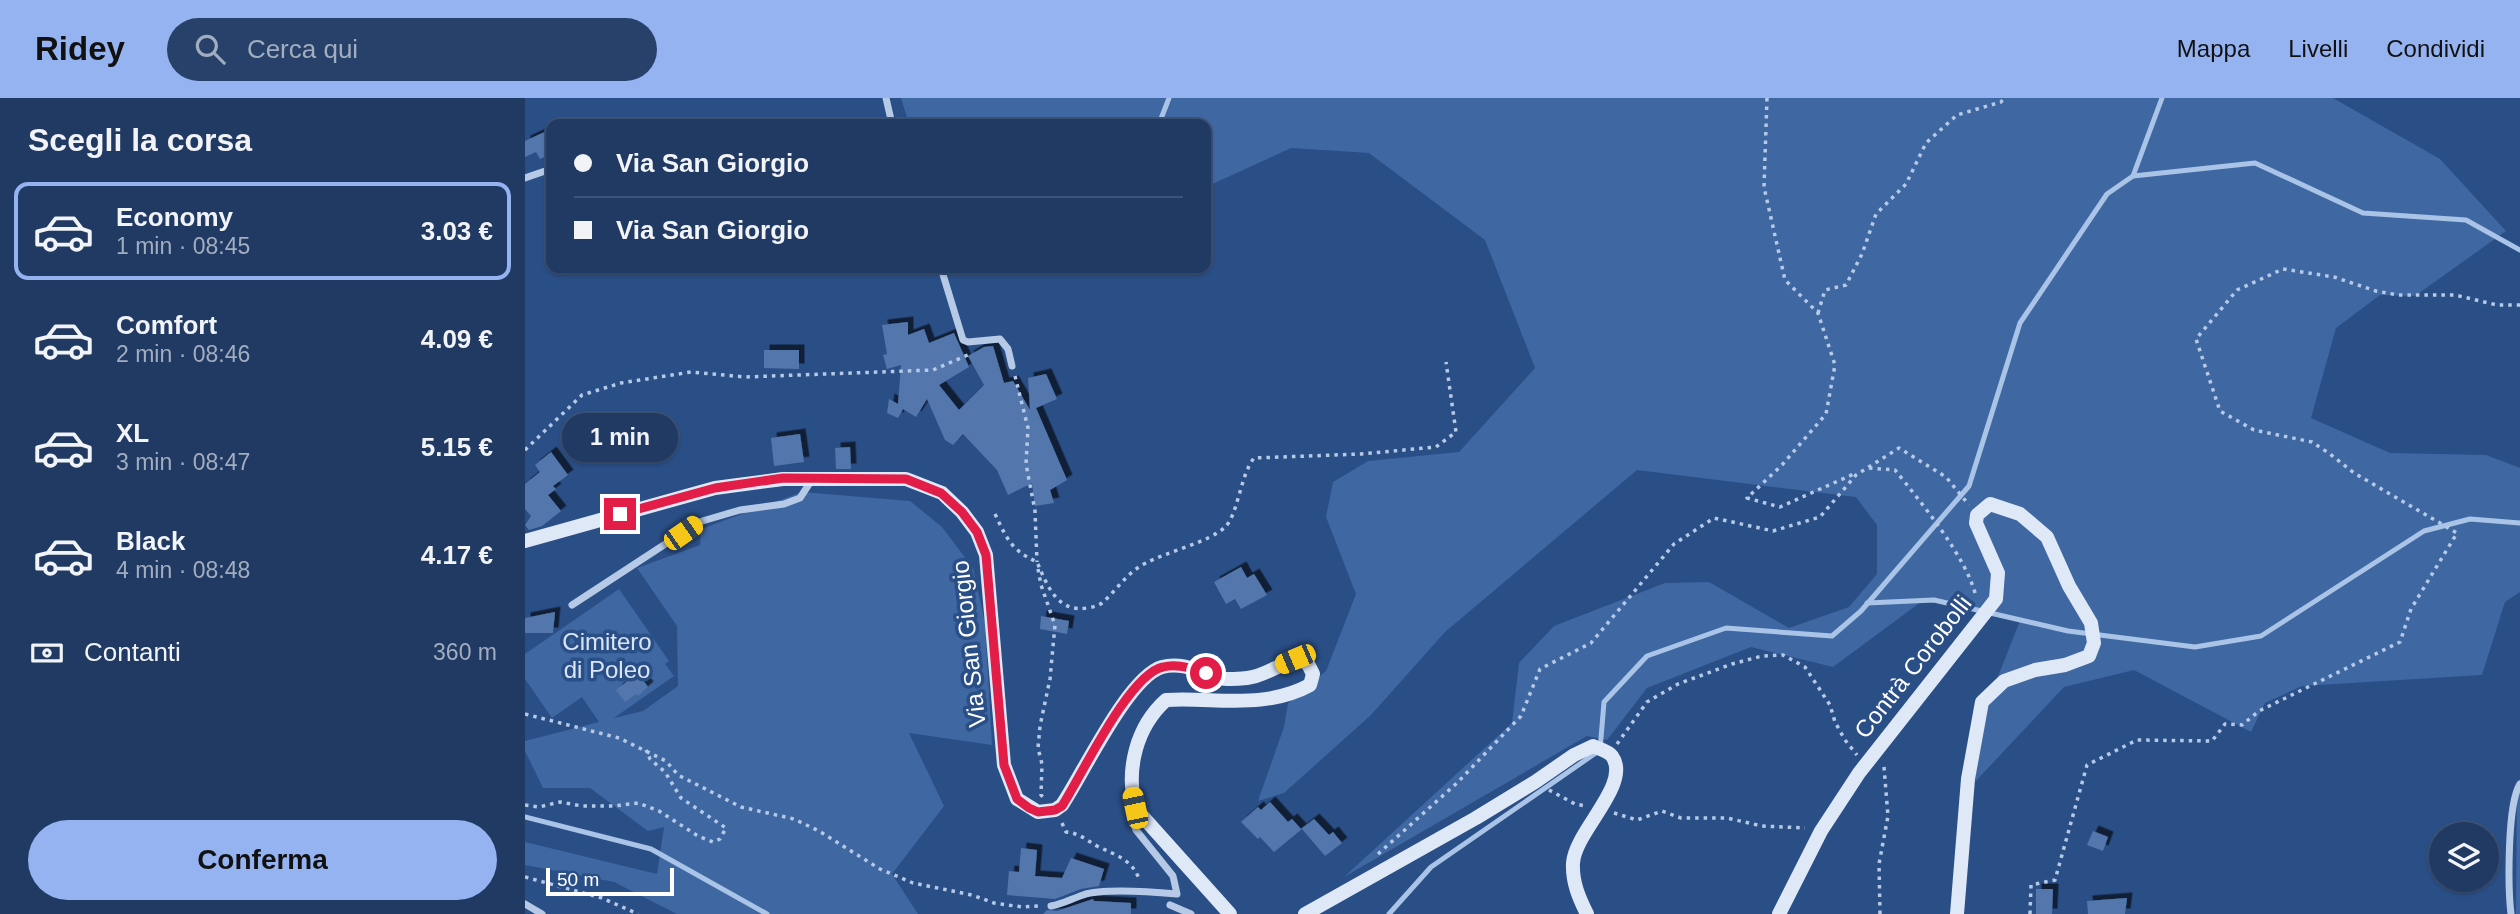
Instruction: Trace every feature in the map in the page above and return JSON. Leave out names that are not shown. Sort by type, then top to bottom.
[{"type":"street","points":[[886,98],[891,119]]},
{"type":"street","points":[[525,178],[546,171]]},
{"type":"street","points":[[943,273],[963,340],[968,342],[1000,339],[1008,349],[1012,366]]},
{"type":"street","points":[[572,605],[699,522],[740,510],[784,504],[800,498],[813,477]]},
{"type":"street","name":"Via San Giorgio","points":[[525,541],[715,488],[783,478],[906,479],[941,493],[962,512],[977,532],[986,555],[1004,765],[1017,799],[1038,812],[1055,810]]},
{"type":"street","points":[[1957,914],[1968,779],[1982,702],[2004,681],[2089,656],[2094,643],[2091,623],[2069,586],[2047,537],[2020,514],[1990,504],[1977,515]]},
{"type":"street","name":"Contrà Corobolli","points":[[1779,914],[1821,831],[1867,761],[1996,599],[1998,573],[1976,523],[1977,515]]},
{"type":"street","points":[[1051,906],[1065,904],[1084,895],[1143,891],[1177,894],[1173,876],[1133,823],[1135,808],[1131,791],[1132,761],[1152,713],[1166,700],[1248,701],[1293,694],[1310,685],[1313,674],[1307,662],[1295,659],[1250,678],[1222,679],[1190,667],[1163,667],[1146,676],[1122,705],[1071,792],[1062,806],[1055,810]]},
{"type":"street","points":[[1305,914],[1593,746],[1610,754],[1617,768],[1613,788],[1585,831],[1573,861],[1574,887],[1587,914]]},
{"type":"street","points":[[2511,914],[2511,828],[2515,796],[2520,784]]},
{"type":"street","points":[[1135,808],[1230,914]]},
{"type":"street","points":[[525,904],[542,914]]},
{"type":"street","points":[[1170,905],[1191,914]]},
{"type":"path","points":[[1767,98],[1764,187],[1785,280],[1818,313],[1836,365],[1826,414],[1782,465],[1747,498],[1780,507],[1868,468],[1895,470],[1926,508],[1961,563],[1977,596],[1973,607]]},
{"type":"path","points":[[1818,313],[1825,290],[1846,285],[1862,254],[1876,214],[1906,184],[1926,143],[1957,116],[2001,102],[2004,98]]},
{"type":"path","points":[[2030,914],[2031,885],[2055,880],[2087,765],[2137,740],[2212,741],[2225,724],[2242,725],[2259,711],[2400,642],[2411,609],[2457,533],[2354,473],[2312,442],[2254,430],[2220,411],[2196,339],[2237,290],[2283,269],[2334,277],[2376,291],[2398,295],[2455,295],[2497,305],[2520,304]]},
{"type":"path","points":[[525,450],[582,395],[621,383],[691,372],[745,377],[933,370],[973,353],[976,341]]},
{"type":"path","points":[[995,514],[1007,541],[1021,554],[1037,562],[1049,591],[1066,607],[1083,609],[1100,605],[1122,580],[1144,564],[1215,534],[1227,526],[1246,468],[1254,458],[1361,454],[1436,447],[1456,432],[1446,362]]},
{"type":"path","points":[[1012,366],[1028,428],[1027,464],[1034,511],[1037,562],[1041,585],[1055,625],[1050,679],[1038,748],[1042,764],[1041,795],[1055,810],[1066,832],[1076,832],[1097,846],[1114,852],[1135,867],[1143,891]]},
{"type":"path","points":[[1385,869],[1373,858],[1457,783],[1521,716],[1540,669],[1591,643],[1674,544],[1714,518],[1773,531],[1820,517],[1857,475],[1899,448],[1946,477],[1977,515]]},
{"type":"path","points":[[1610,754],[1629,723],[1647,702],[1678,684],[1732,664],[1762,656],[1783,656],[1805,667],[1830,705],[1835,722],[1845,740],[1856,754],[1867,761]]},
{"type":"path","points":[[525,714],[619,738],[666,761],[678,775],[741,807],[794,819],[880,869],[913,883],[972,895],[994,903],[1022,907],[1051,906]]},
{"type":"path","points":[[1880,914],[1879,864],[1888,816],[1883,740]]},
{"type":"path","points":[[525,805],[539,807],[560,802],[582,806],[638,803],[659,811],[705,839],[713,842],[720,839],[726,828],[681,798],[665,772],[650,759],[646,750]]},
{"type":"path","points":[[1535,782],[1575,804],[1599,808],[1637,820],[1662,811],[1681,818],[1727,818],[1762,826],[1821,831]]},
{"type":"path","points":[[525,877],[602,898],[638,914]]},
{"type":"green space","points":[[901,98],[2333,98],[2440,159],[2506,231],[2415,296],[2380,295],[2336,328],[2311,418],[2390,453],[2486,455],[2520,468],[2520,592],[2505,602],[2482,675],[2302,686],[2265,703],[2251,732],[2134,670],[2064,687],[1975,782],[1984,712],[2021,618],[1925,599],[1833,667],[1751,647],[1647,688],[1607,740],[1587,736],[1344,877],[1512,723],[1519,663],[1554,626],[1665,583],[1709,582],[1789,628],[1849,607],[1877,574],[1877,525],[1856,497],[1637,470],[1445,632],[1371,715],[1284,793],[1258,801],[1284,727],[1288,703],[1326,671],[1356,594],[1326,517],[1333,482],[1368,461],[1459,452],[1535,368],[1485,240],[1369,153],[1291,148],[1211,185],[1211,119],[907,119]]},
{"type":"green space","name":"Cimitero di Poleo","points":[[802,492],[910,501],[942,527],[973,568],[985,623],[992,745],[909,733],[944,806],[892,874],[918,914],[677,914],[614,882],[525,865],[525,842],[657,874],[664,827],[648,831],[590,788],[543,788],[525,751],[525,741],[599,722],[582,697],[552,718],[525,679],[525,654],[619,589],[669,661],[665,664],[674,676],[614,718],[643,711],[678,686],[677,626],[637,568],[700,545],[701,529]]},
{"type":"green space","points":[[2520,781],[2520,914],[2516,914],[2517,783]]},
{"type":"building","points":[[546,131],[546,156],[540,159],[536,152],[525,157],[525,141]]},
{"type":"building","points":[[908,322],[908,335],[924,329],[929,343],[954,333],[969,367],[939,385],[959,410],[984,385],[968,356],[984,347],[993,346],[1004,383],[1013,381],[1030,410],[1028,378],[1046,374],[1057,399],[1036,408],[1067,480],[1050,490],[1054,503],[1035,506],[1032,483],[1008,495],[997,470],[963,434],[953,445],[945,440],[927,399],[916,417],[903,409],[898,418],[887,413],[889,399],[898,404],[901,365],[887,369],[883,355],[887,354],[882,325]]},
{"type":"building","points":[[764,350],[799,350],[799,369],[764,368]]},
{"type":"building","points":[[800,434],[804,462],[774,466],[771,438]]},
{"type":"building","points":[[850,447],[851,469],[836,469],[835,448]]},
{"type":"building","points":[[551,452],[568,475],[553,486],[556,489],[548,495],[561,511],[542,526],[529,530],[525,525],[531,516],[525,509],[525,484],[540,472],[535,465]]},
{"type":"building","points":[[1241,567],[1247,578],[1254,574],[1267,595],[1241,609],[1235,599],[1226,604],[1214,582]]},
{"type":"building","points":[[555,612],[553,633],[525,633],[525,618]]},
{"type":"building","points":[[1041,616],[1069,621],[1067,634],[1040,629]]},
{"type":"building","points":[[638,673],[648,687],[625,702],[616,690]]},
{"type":"building","points":[[1270,802],[1288,822],[1292,819],[1301,829],[1314,819],[1329,835],[1333,832],[1342,843],[1325,856],[1302,829],[1274,852],[1241,822],[1258,807],[1261,810]]},
{"type":"building","points":[[2093,831],[2108,837],[2103,851],[2087,845]]},
{"type":"building","points":[[1021,848],[1037,850],[1035,876],[1062,878],[1071,858],[1104,869],[1099,886],[1081,889],[1055,899],[1007,895],[1009,871],[1019,872]]},
{"type":"building","points":[[2036,889],[2053,889],[2052,914],[2036,914]]},
{"type":"building","points":[[2127,898],[2125,914],[2088,914],[2087,901]]},
{"type":"building","points":[[1093,899],[1131,903],[1131,914],[1043,914],[1047,910],[1057,911]]},
{"type":"waterway","points":[[1161,119],[1169,98]]},
{"type":"waterway","points":[[2133,176],[2162,98]]},
{"type":"waterway","points":[[1389,914],[1431,867],[1600,750],[1604,702],[1647,656],[1726,628],[1832,636],[1861,611],[1969,486],[2020,323],[2107,194],[2133,176],[2255,163],[2363,213],[2466,220],[2520,250]]},
{"type":"waterway","points":[[1867,603],[1934,600],[2068,631],[2195,647],[2261,636],[2424,531],[2470,519],[2520,523]]},
{"type":"waterway","points":[[525,817],[651,849],[767,914]]},
{"type":"route","points":[[620,514],[715,488],[783,478],[906,479],[941,493],[962,512],[977,532],[986,555],[1004,765],[1017,799],[1038,812],[1055,810],[1062,806],[1122,705],[1146,676],[1163,667],[1190,667],[1206,673]]}]
